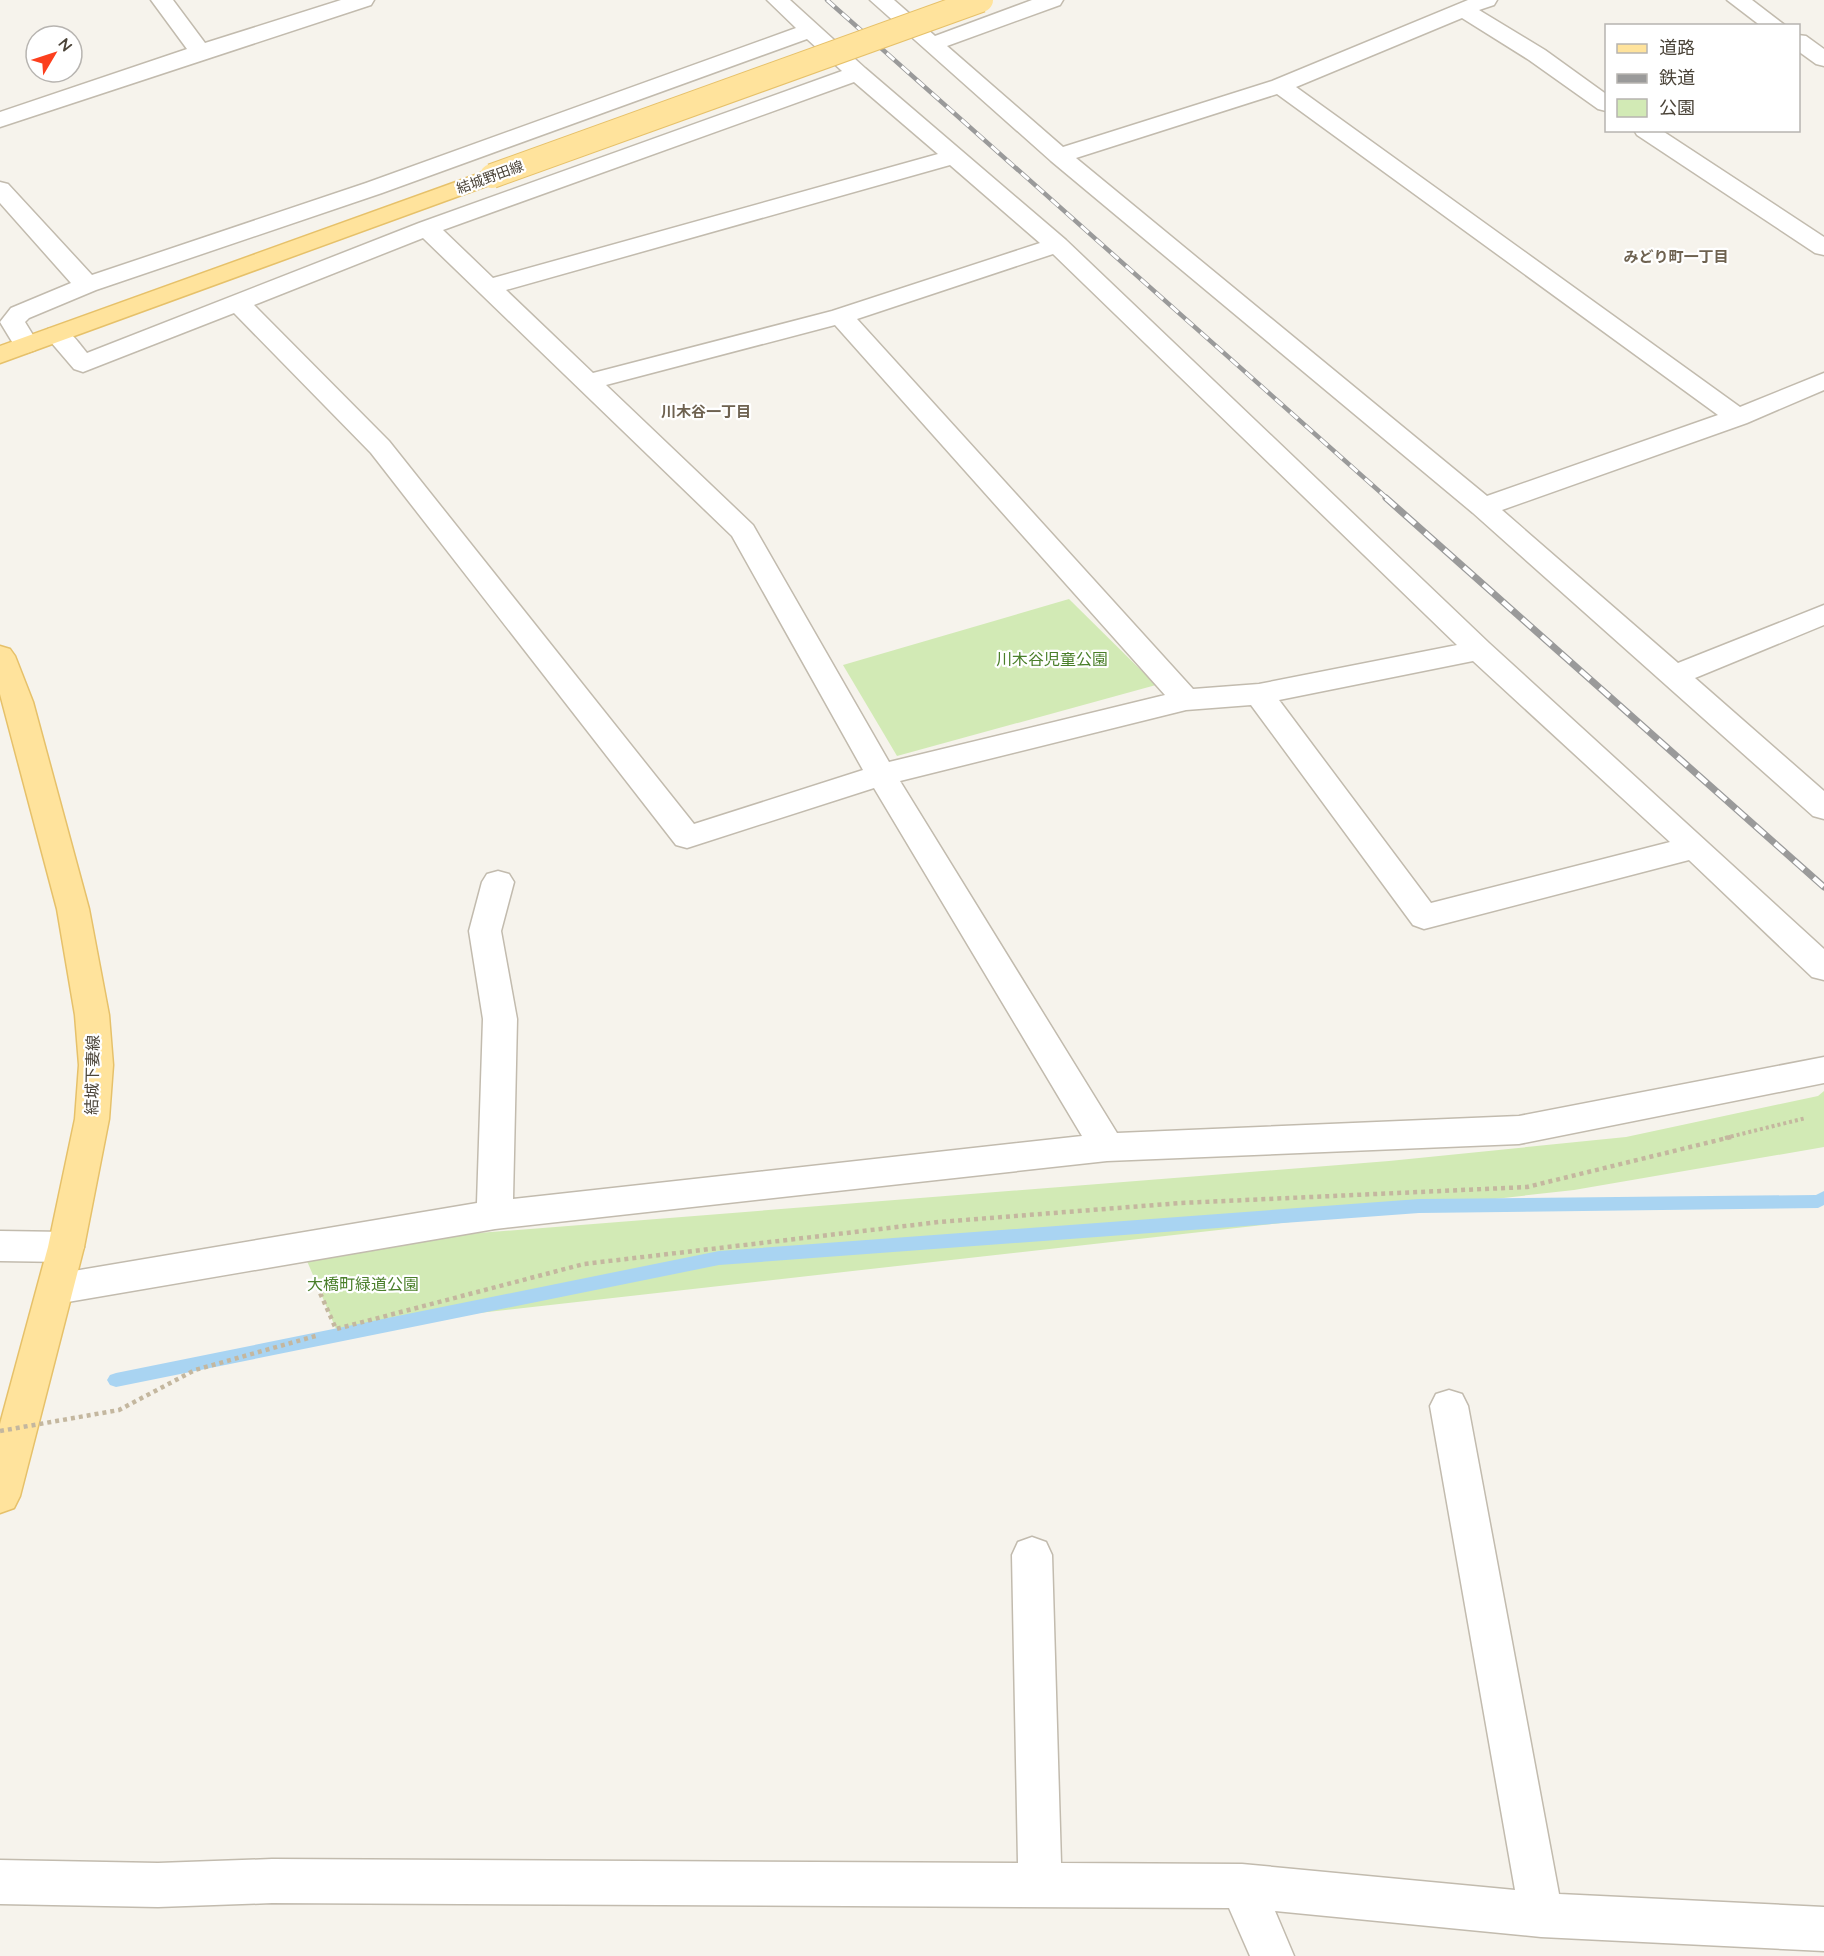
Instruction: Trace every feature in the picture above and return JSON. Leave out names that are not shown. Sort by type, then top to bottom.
[{"type":"main road","name":"結城野田線","points":[[0,355],[981,0]]},
{"type":"main road","name":"結城下妻線","points":[[0,656],[18,702],[73,909],[93,1015],[96,1065],[92,1119],[66,1247],[0,1496]]},
{"type":"street","points":[[162,0],[200,52]]},
{"type":"street","points":[[0,120],[363,0]]},
{"type":"street","points":[[778,0],[857,73],[1057,245],[1479,650],[1824,968]]},
{"type":"street","points":[[932,44],[1052,0]]},
{"type":"street","points":[[1059,156],[1280,86],[1486,0]]},
{"type":"street","points":[[1738,0],[1773,24]]},
{"type":"street","points":[[890,2],[932,44],[1059,156],[1483,507],[1824,808]]},
{"type":"street","points":[[1462,9],[1537,55],[1605,103]]},
{"type":"street","points":[[26,345],[12,321],[20,313],[87,285],[374,188],[811,30]]},
{"type":"street","points":[[1800,42],[1824,59]]},
{"type":"street","points":[[57,334],[83,364],[426,228],[857,73]]},
{"type":"street","points":[[1280,86],[1738,417]]},
{"type":"street","points":[[1648,132],[1824,248]]},
{"type":"street","points":[[488,287],[954,157]]},
{"type":"street","points":[[0,189],[87,285]]},
{"type":"street","points":[[426,228],[743,531],[881,776],[1107,1147]]},
{"type":"street","points":[[588,382],[840,316],[1057,245]]},
{"type":"street","points":[[239,304],[380,447],[687,837],[881,776],[1186,699],[1259,694],[1479,650]]},
{"type":"street","points":[[840,316],[1186,699]]},
{"type":"street","points":[[1483,507],[1738,417],[1824,381]]},
{"type":"street","points":[[1676,675],[1824,614]]},
{"type":"street","points":[[1259,694],[1424,917],[1695,847]]},
{"type":"street","points":[[495,1215],[500,1019],[485,931],[498,882]]},
{"type":"street","points":[[56,1289],[495,1215],[1107,1147],[1519,1130],[1824,1070]]},
{"type":"street","points":[[0,1245],[66,1247]]},
{"type":"street","points":[[1449,1406],[1541,1915]]},
{"type":"street","points":[[1032,1555],[1040,1885]]},
{"type":"street","points":[[0,1882],[158,1885],[272,1881],[1242,1886],[1541,1915],[1824,1929]]},
{"type":"street","points":[[1242,1886],[1272,1956]]},
{"type":"path","points":[[336,1329],[584,1264],[997,1218],[1181,1203],[1527,1187],[1813,1116]]},
{"type":"path","points":[[0,1431],[118,1410],[195,1370],[319,1335]]},
{"type":"green space","name":"川木谷児童公園","points":[[1069,599],[1156,685],[897,756],[843,665]]},
{"type":"green space","name":"大橋町緑道公園","points":[[1824,1091],[1824,1147],[1574,1190],[336,1329],[301,1247],[1389,1161],[1626,1137],[1818,1096]]},
{"type":"waterway","points":[[116,1380],[719,1258],[1419,1206],[1818,1201],[1824,1198]]},
{"type":"railway","points":[[827,0],[1388,499]]},
{"type":"railway","points":[[1386,498],[1824,887]]},
{"type":"district","name":"みどり町一丁目","points":[[1676,256]]},
{"type":"district","name":"川木谷一丁目","points":[[706,411]]}]
